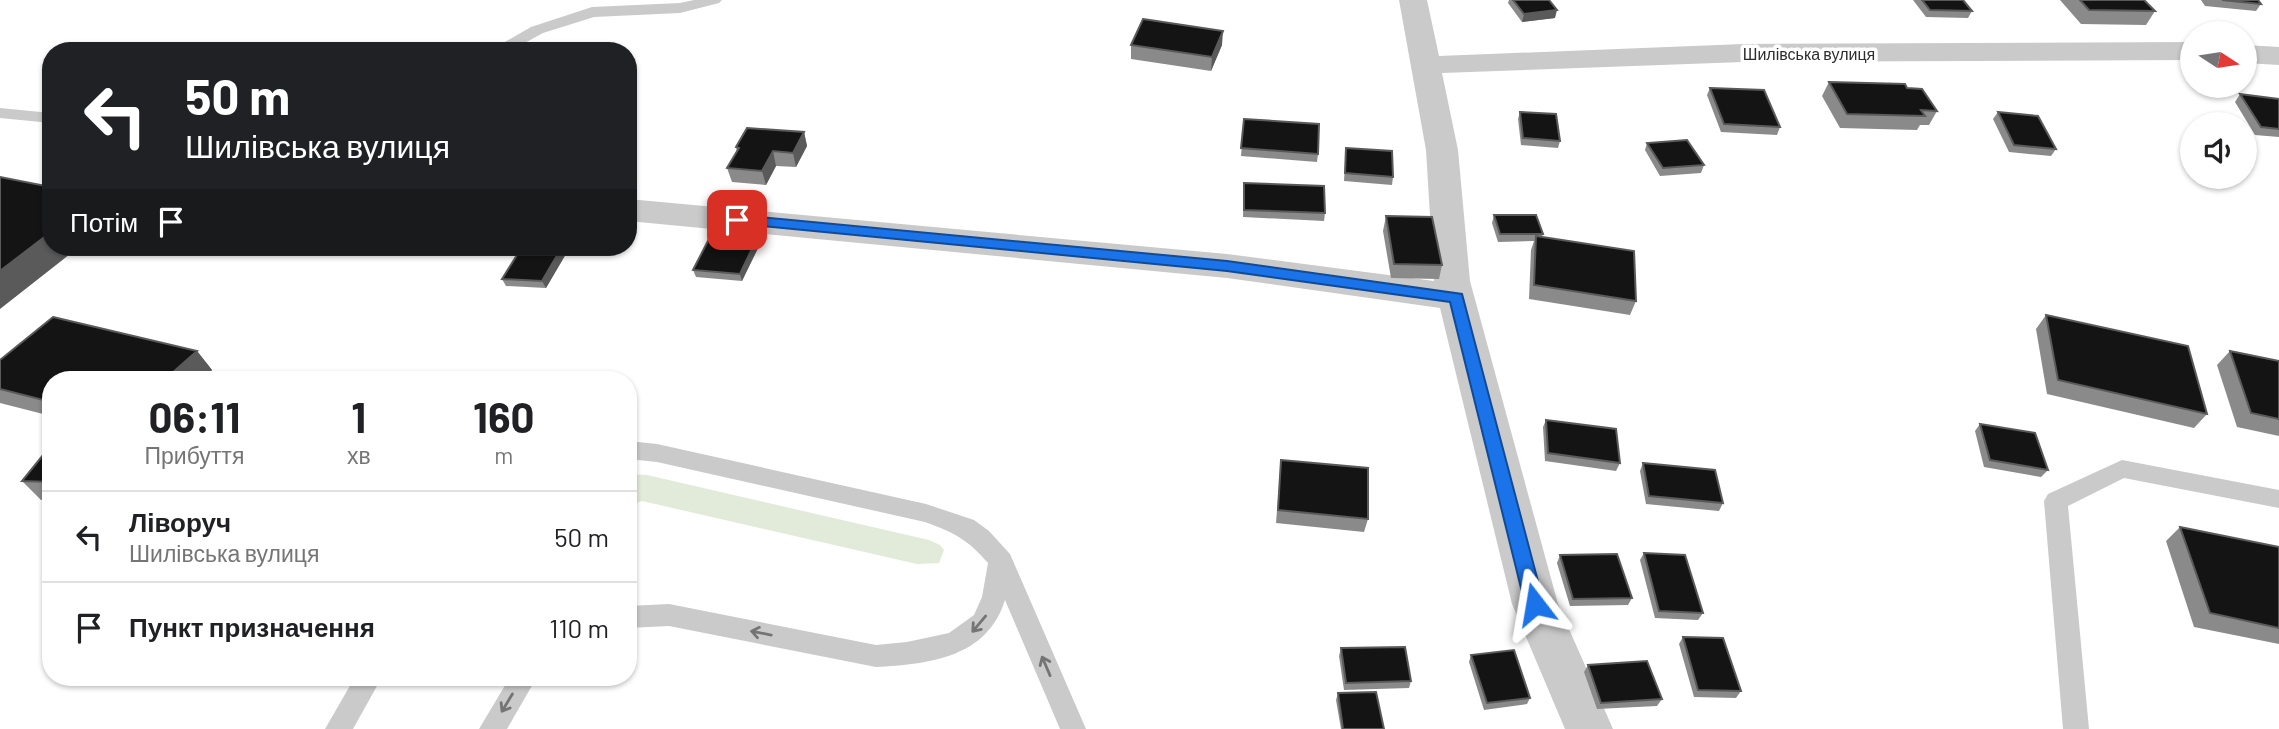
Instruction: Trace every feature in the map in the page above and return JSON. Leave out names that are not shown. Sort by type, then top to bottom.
[{"type":"street","points":[[1413,0],[1442,150],[1452,281],[1535,604],[1589,729]]},
{"type":"street","name":"Шилівська вулиця","points":[[1425,65],[1743,53],[2180,51]]},
{"type":"street","points":[[2258,55],[2279,56]]},
{"type":"street","points":[[637,211],[1227,266],[1456,297]]},
{"type":"lane","points":[[515,42],[537,30],[592,12],[680,8],[714,0]]},
{"type":"lane","points":[[0,113],[42,117]]},
{"type":"lane","points":[[637,451],[657,453],[947,519],[981,538],[1001,561],[1073,729]]},
{"type":"lane","points":[[2076,729],[2056,501],[2122,469],[2279,499]]},
{"type":"lane","points":[[637,617],[668,615],[876,656],[906,654],[948,643],[972,633],[990,611],[1001,561]]},
{"type":"lane","points":[[338,729],[364,686]]},
{"type":"lane","points":[[492,729],[518,686]]},
{"type":"green space","points":[[637,474],[929,540],[944,550],[939,563],[917,564],[642,501],[637,503]]},
{"type":"building","points":[[1513,0],[1549,0],[1557,10],[1524,14]]},
{"type":"building","points":[[1922,0],[1963,0],[1972,11],[1930,10]]},
{"type":"building","points":[[2080,0],[2144,0],[2155,11],[2089,10]]},
{"type":"building","points":[[2222,0],[2258,0],[2261,4]]},
{"type":"building","points":[[1143,19],[1223,31],[1212,57],[1131,45]]},
{"type":"building","points":[[1829,82],[1905,84],[1907,88],[1922,89],[1937,111],[1921,110],[1925,116],[1847,114]]},
{"type":"building","points":[[1710,88],[1764,90],[1780,127],[1724,124]]},
{"type":"building","points":[[2258,96],[2279,99],[2279,129],[2261,127],[2257,121],[2257,112],[2251,112],[2243,98]]},
{"type":"building","points":[[1520,112],[1556,114],[1560,141],[1523,138]]},
{"type":"building","points":[[1998,112],[2038,116],[2056,149],[2014,145]]},
{"type":"building","points":[[1244,119],[1319,124],[1318,154],[1241,148]]},
{"type":"building","points":[[747,128],[804,132],[793,153],[773,151],[762,171],[727,168]]},
{"type":"building","points":[[1687,140],[1704,165],[1663,168],[1647,143]]},
{"type":"building","points":[[1346,148],[1392,151],[1393,177],[1345,173]]},
{"type":"building","points":[[0,177],[42,185],[42,239],[0,271]]},
{"type":"building","points":[[1244,183],[1324,186],[1325,213],[1244,210]]},
{"type":"building","points":[[1494,215],[1536,215],[1543,234],[1500,234]]},
{"type":"building","points":[[1386,216],[1432,217],[1442,265],[1394,264]]},
{"type":"building","points":[[711,235],[757,238],[740,274],[693,270]]},
{"type":"building","points":[[1536,236],[1634,251],[1636,301],[1534,285]]},
{"type":"building","points":[[516,256],[557,256],[542,281],[502,279]]},
{"type":"building","points":[[2046,315],[2188,346],[2207,414],[2058,380]]},
{"type":"building","points":[[53,317],[197,351],[174,371],[42,371],[42,400],[0,389],[0,360]]},
{"type":"building","points":[[2230,351],[2279,361],[2279,419],[2251,413]]},
{"type":"building","points":[[1546,420],[1616,429],[1620,463],[1548,453]]},
{"type":"building","points":[[1980,424],[2035,433],[2048,470],[1990,460]]},
{"type":"building","points":[[42,456],[42,482],[22,481]]},
{"type":"building","points":[[1281,460],[1368,468],[1368,519],[1278,510]]},
{"type":"building","points":[[1643,463],[1715,470],[1723,503],[1649,496]]},
{"type":"building","points":[[2180,527],[2279,547],[2279,628],[2210,613]]},
{"type":"building","points":[[1644,553],[1685,555],[1703,613],[1659,611]]},
{"type":"building","points":[[1617,554],[1632,598],[1573,599],[1560,555]]},
{"type":"building","points":[[1683,637],[1723,638],[1741,691],[1698,690]]},
{"type":"building","points":[[1405,647],[1411,681],[1346,683],[1341,648]]},
{"type":"building","points":[[1514,650],[1530,698],[1487,703],[1471,655]]},
{"type":"building","points":[[1647,661],[1662,699],[1601,703],[1588,665]]},
{"type":"building","points":[[1376,692],[1384,729],[1343,729],[1338,693]]},
{"type":"route","points":[[737,220],[1227,266],[1456,297],[1535,604]]}]
